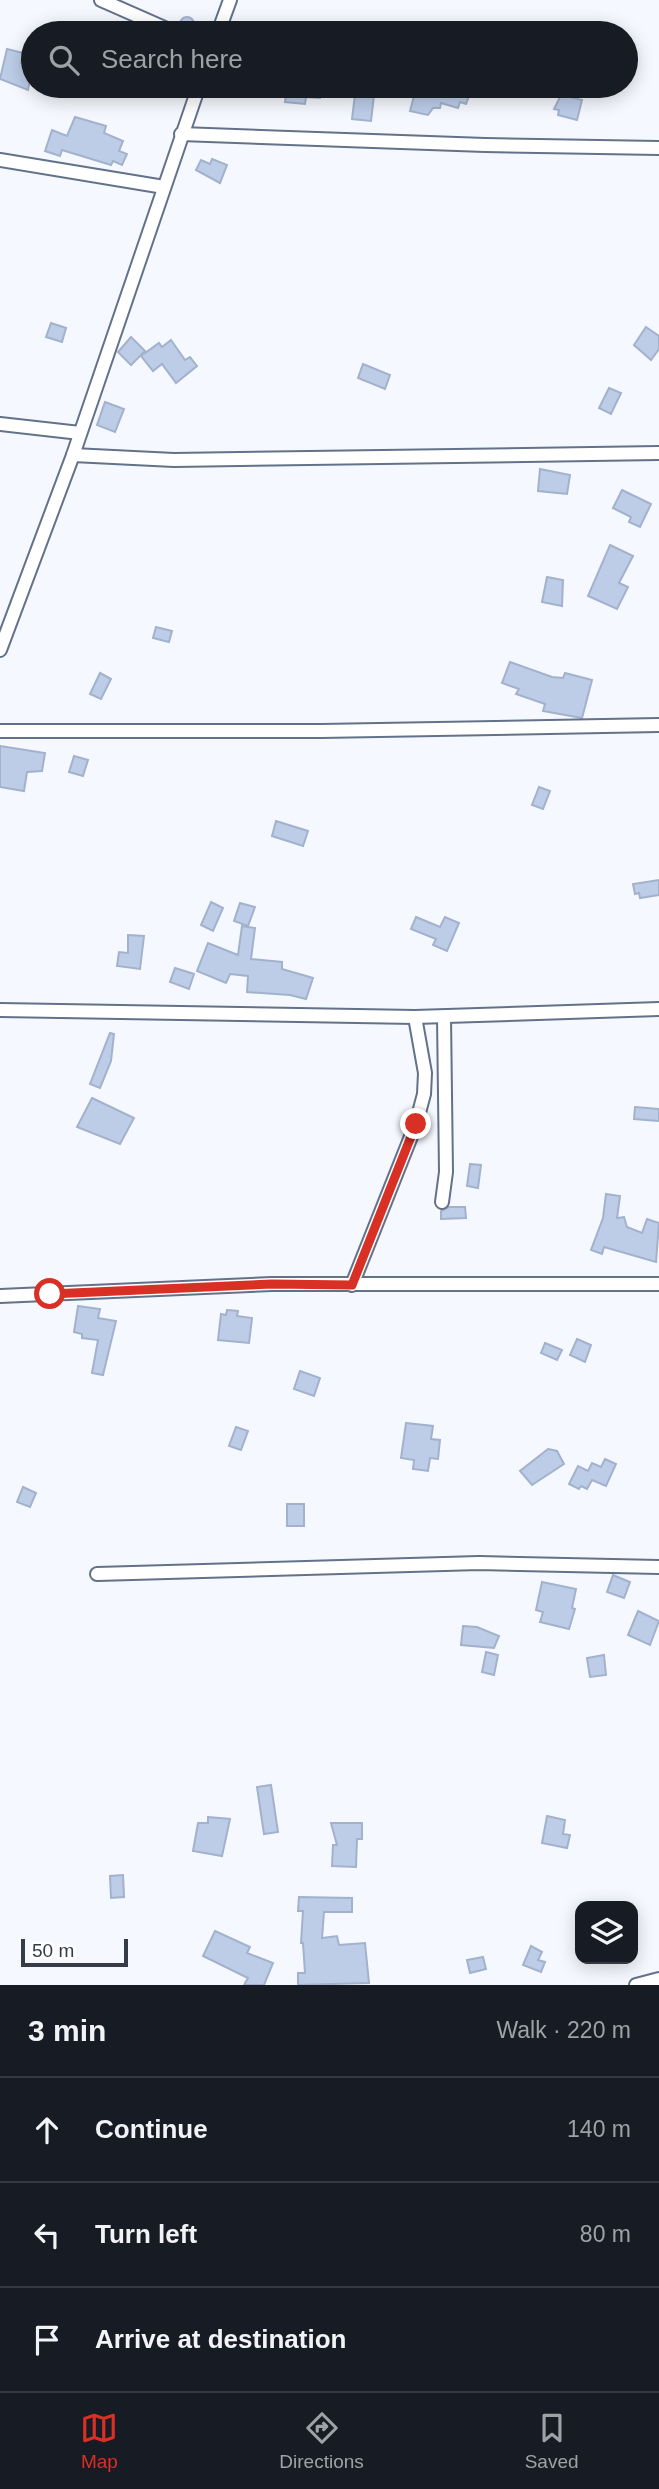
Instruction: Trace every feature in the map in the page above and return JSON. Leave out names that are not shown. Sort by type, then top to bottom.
[{"type":"street","points":[[101,0],[149,21]]},
{"type":"street","points":[[222,21],[230,0]]},
{"type":"street","points":[[0,650],[73,455],[194,98]]},
{"type":"street","points":[[181,134],[659,148]]},
{"type":"street","points":[[0,160],[164,187]]},
{"type":"street","points":[[0,424],[80,433]]},
{"type":"street","points":[[73,455],[174,460],[659,453]]},
{"type":"street","points":[[0,730],[321,731],[659,725]]},
{"type":"street","points":[[0,1010],[444,1017],[659,1009]]},
{"type":"street","points":[[352,1285],[416,1124],[424,1094],[425,1073],[415,1017]]},
{"type":"street","points":[[442,1202],[446,1172],[444,1017]]},
{"type":"street","points":[[0,1296],[272,1284],[659,1284]]},
{"type":"street","points":[[97,1574],[479,1563],[659,1567]]},
{"type":"street","points":[[636,1985],[659,1979]]},
{"type":"building","points":[[184,17],[194,21],[180,21]]},
{"type":"building","points":[[7,49],[21,52],[21,87],[0,79]]},
{"type":"building","points":[[286,98],[306,98],[305,104],[285,102]]},
{"type":"building","points":[[355,98],[374,98],[371,121],[352,119]]},
{"type":"building","points":[[413,98],[468,98],[466,104],[460,102],[458,108],[441,103],[440,108],[433,108],[428,115],[410,111]]},
{"type":"building","points":[[560,98],[582,100],[577,120],[558,115],[559,110],[554,109]]},
{"type":"building","points":[[75,117],[106,126],[104,133],[123,141],[119,151],[127,154],[122,165],[113,161],[111,165],[62,150],[60,156],[45,151],[52,130],[67,136]]},
{"type":"building","points":[[212,159],[227,165],[220,183],[196,170],[201,160],[210,164]]},
{"type":"building","points":[[51,323],[66,328],[62,342],[46,337]]},
{"type":"building","points":[[646,327],[659,336],[659,349],[651,360],[634,345]]},
{"type":"building","points":[[131,337],[145,351],[131,365],[118,352]]},
{"type":"building","points":[[171,340],[185,360],[190,357],[197,366],[176,383],[162,364],[153,371],[141,356],[159,343],[162,347]]},
{"type":"building","points":[[363,364],[390,375],[385,389],[358,378]]},
{"type":"building","points":[[609,388],[621,393],[611,414],[599,408]]},
{"type":"building","points":[[105,402],[124,409],[115,432],[97,425]]},
{"type":"building","points":[[540,469],[570,475],[567,494],[538,491]]},
{"type":"building","points":[[622,490],[651,504],[640,527],[629,522],[631,517],[613,508]]},
{"type":"building","points":[[610,545],[633,556],[619,583],[628,587],[617,609],[588,596]]},
{"type":"building","points":[[547,577],[563,580],[562,606],[542,602]]},
{"type":"building","points":[[156,627],[172,631],[169,642],[153,638]]},
{"type":"building","points":[[510,662],[552,677],[563,678],[565,673],[592,680],[582,718],[543,711],[545,704],[516,694],[519,689],[502,683]]},
{"type":"building","points":[[100,673],[111,679],[101,699],[90,694]]},
{"type":"building","points":[[0,746],[45,753],[42,771],[27,772],[24,791],[0,787]]},
{"type":"building","points":[[74,756],[88,760],[83,776],[69,772]]},
{"type":"building","points":[[539,787],[550,791],[543,809],[532,805]]},
{"type":"building","points":[[276,821],[308,831],[303,846],[272,836]]},
{"type":"building","points":[[659,880],[659,895],[640,898],[639,893],[635,894],[633,884]]},
{"type":"building","points":[[211,902],[223,908],[213,931],[201,925]]},
{"type":"building","points":[[240,903],[255,907],[248,926],[234,921]]},
{"type":"building","points":[[416,917],[440,927],[445,917],[459,923],[447,951],[433,945],[436,939],[411,929]]},
{"type":"building","points":[[242,926],[255,928],[251,959],[282,962],[282,969],[313,978],[306,999],[247,992],[248,976],[230,974],[226,983],[197,971],[208,943],[238,955]]},
{"type":"building","points":[[128,935],[144,936],[140,969],[117,966],[119,952],[128,953]]},
{"type":"building","points":[[175,968],[194,974],[189,989],[170,982]]},
{"type":"building","points":[[110,1033],[114,1034],[111,1061],[100,1088],[90,1084]]},
{"type":"building","points":[[92,1098],[134,1118],[120,1144],[77,1127]]},
{"type":"building","points":[[635,1107],[659,1109],[659,1121],[634,1119]]},
{"type":"building","points":[[470,1164],[481,1165],[478,1188],[467,1186]]},
{"type":"building","points":[[606,1194],[620,1196],[617,1218],[624,1217],[627,1227],[642,1233],[647,1219],[659,1223],[656,1262],[604,1247],[602,1254],[591,1250],[603,1218]]},
{"type":"building","points":[[449,1207],[465,1207],[466,1218],[441,1219],[441,1211]]},
{"type":"building","points":[[78,1306],[100,1309],[98,1318],[116,1321],[103,1375],[92,1373],[98,1340],[82,1338],[82,1334],[74,1332]]},
{"type":"building","points":[[227,1310],[238,1311],[237,1316],[252,1318],[249,1343],[218,1340],[221,1314],[226,1315]]},
{"type":"building","points":[[577,1339],[591,1345],[585,1362],[570,1355]]},
{"type":"building","points":[[545,1343],[562,1350],[557,1360],[541,1353]]},
{"type":"building","points":[[300,1371],[320,1378],[314,1396],[294,1389]]},
{"type":"building","points":[[406,1423],[433,1426],[431,1439],[440,1440],[438,1459],[430,1458],[428,1471],[413,1469],[414,1460],[401,1458]]},
{"type":"building","points":[[236,1427],[248,1431],[241,1450],[229,1446]]},
{"type":"building","points":[[548,1449],[557,1451],[564,1464],[532,1485],[520,1471]]},
{"type":"building","points":[[605,1459],[616,1464],[606,1486],[592,1480],[587,1489],[581,1486],[579,1489],[569,1484],[578,1466],[588,1471],[592,1463],[601,1467]]},
{"type":"building","points":[[23,1487],[36,1493],[30,1507],[17,1502]]},
{"type":"building","points":[[287,1504],[304,1504],[304,1526],[287,1526]]},
{"type":"building","points":[[613,1575],[630,1582],[624,1598],[607,1592]]},
{"type":"building","points":[[542,1582],[576,1589],[572,1608],[575,1609],[569,1629],[540,1622],[543,1612],[536,1610]]},
{"type":"building","points":[[638,1611],[659,1621],[650,1645],[628,1635]]},
{"type":"building","points":[[463,1626],[477,1627],[499,1636],[494,1648],[461,1645]]},
{"type":"building","points":[[486,1652],[498,1655],[494,1675],[482,1672]]},
{"type":"building","points":[[604,1655],[606,1675],[590,1677],[587,1658]]},
{"type":"building","points":[[271,1785],[278,1832],[264,1834],[257,1787]]},
{"type":"building","points":[[547,1816],[565,1820],[563,1834],[570,1835],[567,1848],[542,1843]]},
{"type":"building","points":[[208,1817],[230,1819],[222,1856],[193,1851],[198,1823],[208,1823]]},
{"type":"building","points":[[331,1823],[362,1823],[362,1839],[357,1839],[356,1867],[332,1866],[333,1845],[337,1845]]},
{"type":"building","points":[[123,1875],[124,1897],[111,1898],[110,1876]]},
{"type":"building","points":[[299,1897],[352,1898],[352,1912],[324,1912],[322,1938],[337,1936],[339,1945],[365,1943],[369,1983],[298,1985],[298,1973],[305,1973],[301,1943],[303,1911],[298,1911]]},
{"type":"building","points":[[215,1931],[250,1947],[247,1953],[273,1963],[264,1985],[244,1985],[248,1978],[203,1956]]},
{"type":"building","points":[[531,1946],[542,1952],[538,1960],[545,1962],[541,1972],[523,1965]]},
{"type":"building","points":[[483,1957],[486,1969],[470,1973],[467,1960]]},
{"type":"route","points":[[50,1294],[272,1284],[352,1285],[416,1124]]}]
